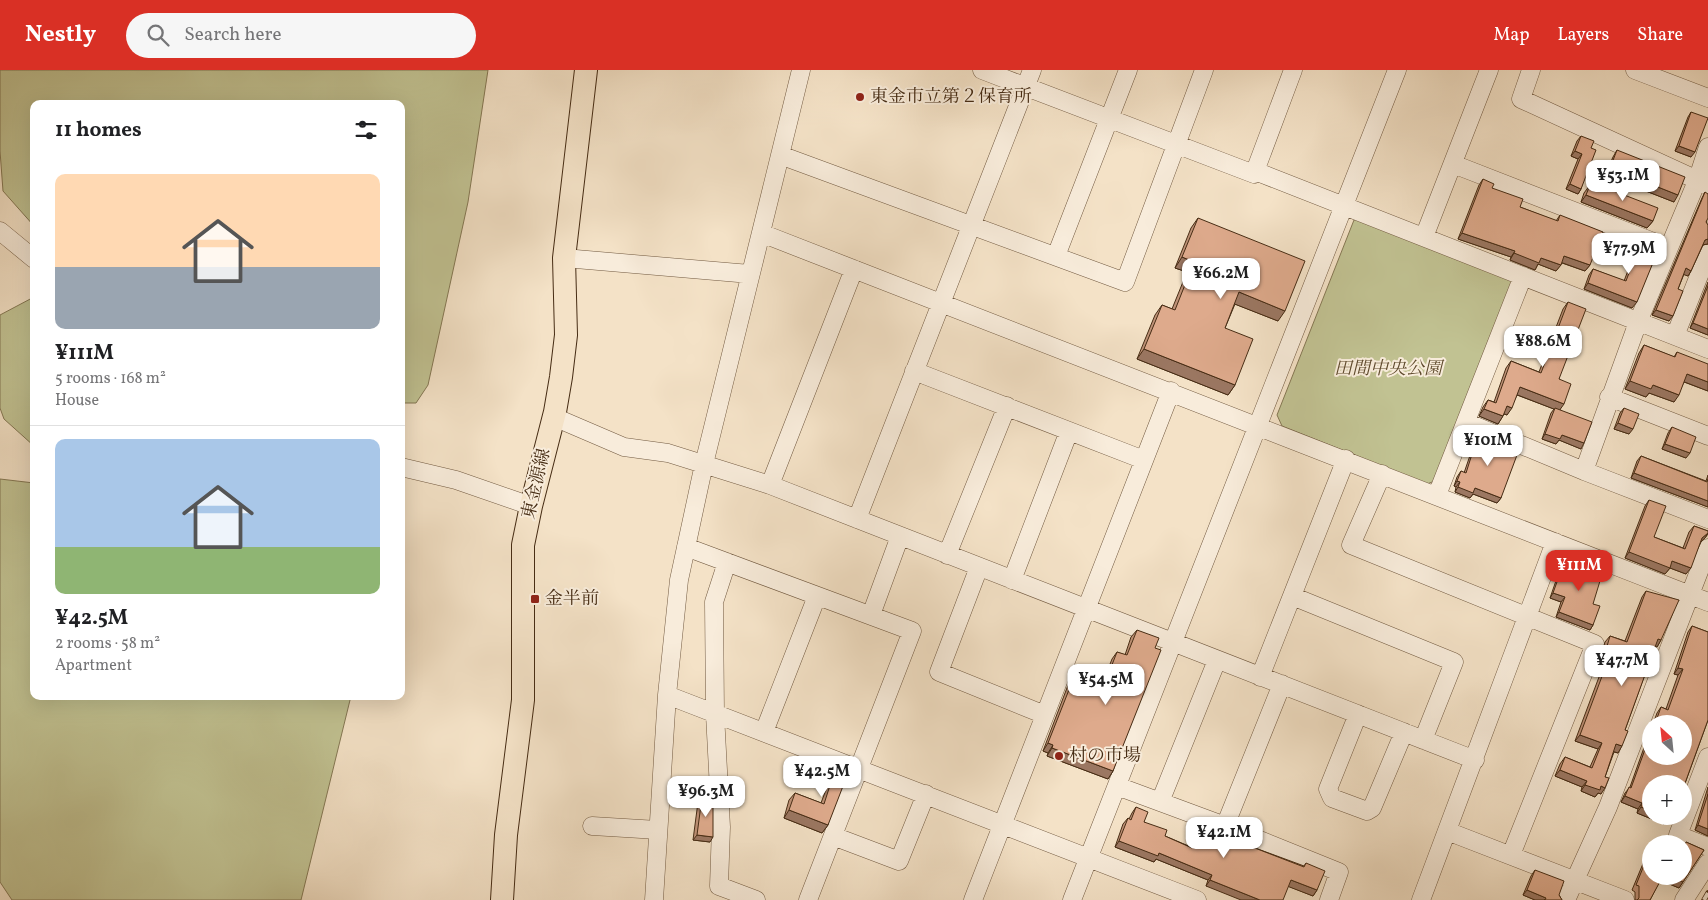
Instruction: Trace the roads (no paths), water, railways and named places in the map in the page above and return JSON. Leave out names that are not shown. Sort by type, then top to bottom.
[{"type":"main road","name":"東金源線","points":[[502,900],[506,835],[523,700],[523,545],[554,417],[566,335],[564,258],[586,70]]},
{"type":"street","points":[[654,900],[667,695],[680,580],[704,464],[801,70]]},
{"type":"street","points":[[982,70],[1254,174],[1293,70]]},
{"type":"street","points":[[857,519],[1032,70]]},
{"type":"street","points":[[1056,256],[1128,70]]},
{"type":"street","points":[[780,155],[1125,282],[1204,70]]},
{"type":"street","points":[[1072,900],[1397,70]]},
{"type":"street","points":[[1424,237],[1489,70]]},
{"type":"street","points":[[1531,70],[1521,99],[1702,183]]},
{"type":"street","points":[[1635,70],[1664,75],[1708,98]]},
{"type":"street","points":[[1584,472],[1609,397],[1638,322],[1669,248],[1702,183],[1708,147]]},
{"type":"street","points":[[1453,164],[1669,248]]},
{"type":"street","points":[[1255,171],[1708,349]]},
{"type":"street","points":[[0,231],[30,256]]},
{"type":"street","points":[[761,233],[1346,459],[1708,602]]},
{"type":"street","points":[[1675,336],[1708,253]]},
{"type":"street","points":[[564,258],[750,274]]},
{"type":"street","points":[[770,486],[854,269]]},
{"type":"street","points":[[1437,495],[1523,276]]},
{"type":"street","points":[[914,370],[1144,460]]},
{"type":"street","points":[[973,900],[1171,391]]},
{"type":"street","points":[[1609,397],[1708,436]]},
{"type":"street","points":[[947,555],[1007,406]]},
{"type":"street","points":[[554,417],[624,448],[668,453],[770,486],[1475,760]]},
{"type":"street","points":[[1466,422],[1584,472],[1708,519]]},
{"type":"street","points":[[1012,580],[1069,431]]},
{"type":"street","points":[[1260,677],[1346,459]]},
{"type":"street","points":[[405,468],[456,480],[531,506]]},
{"type":"street","points":[[1382,474],[1351,545],[1596,644],[1510,855]]},
{"type":"street","points":[[871,616],[900,536]]},
{"type":"street","points":[[1421,900],[1555,542]]},
{"type":"street","points":[[686,547],[912,631],[808,900]]},
{"type":"street","points":[[1566,900],[1608,807],[1708,548]]},
{"type":"street","points":[[727,562],[714,602],[715,714],[721,827],[718,886],[756,900]]},
{"type":"street","points":[[979,567],[939,672],[1045,715]]},
{"type":"street","points":[[764,732],[817,596]]},
{"type":"street","points":[[1292,596],[1454,662],[1423,740]]},
{"type":"street","points":[[1160,802],[1217,660]]},
{"type":"street","points":[[1226,826],[1282,684]]},
{"type":"street","points":[[667,695],[1089,857],[1170,895],[1197,900]]},
{"type":"street","points":[[1358,714],[1328,790],[1332,798],[1367,812],[1372,808],[1404,732]]},
{"type":"street","points":[[1708,756],[1678,835],[1708,847]]},
{"type":"street","points":[[1117,786],[1226,826],[1339,872],[1329,900]]},
{"type":"street","points":[[833,836],[899,861],[926,794]]},
{"type":"street","points":[[592,826],[658,830]]},
{"type":"street","points":[[1447,831],[1625,900]]},
{"type":"street","points":[[1684,900],[1708,864]]},
{"type":"railway","points":[[1704,900],[1708,893]]},
{"type":"place","name":"東金市立第２保育所","points":[[860,97]]},
{"type":"place","name":"金半前","points":[[535,599]]},
{"type":"place","name":"村の市場","points":[[1059,756]]},
{"type":"park label","name":"田間中央公園","points":[[1388,369]]}]
